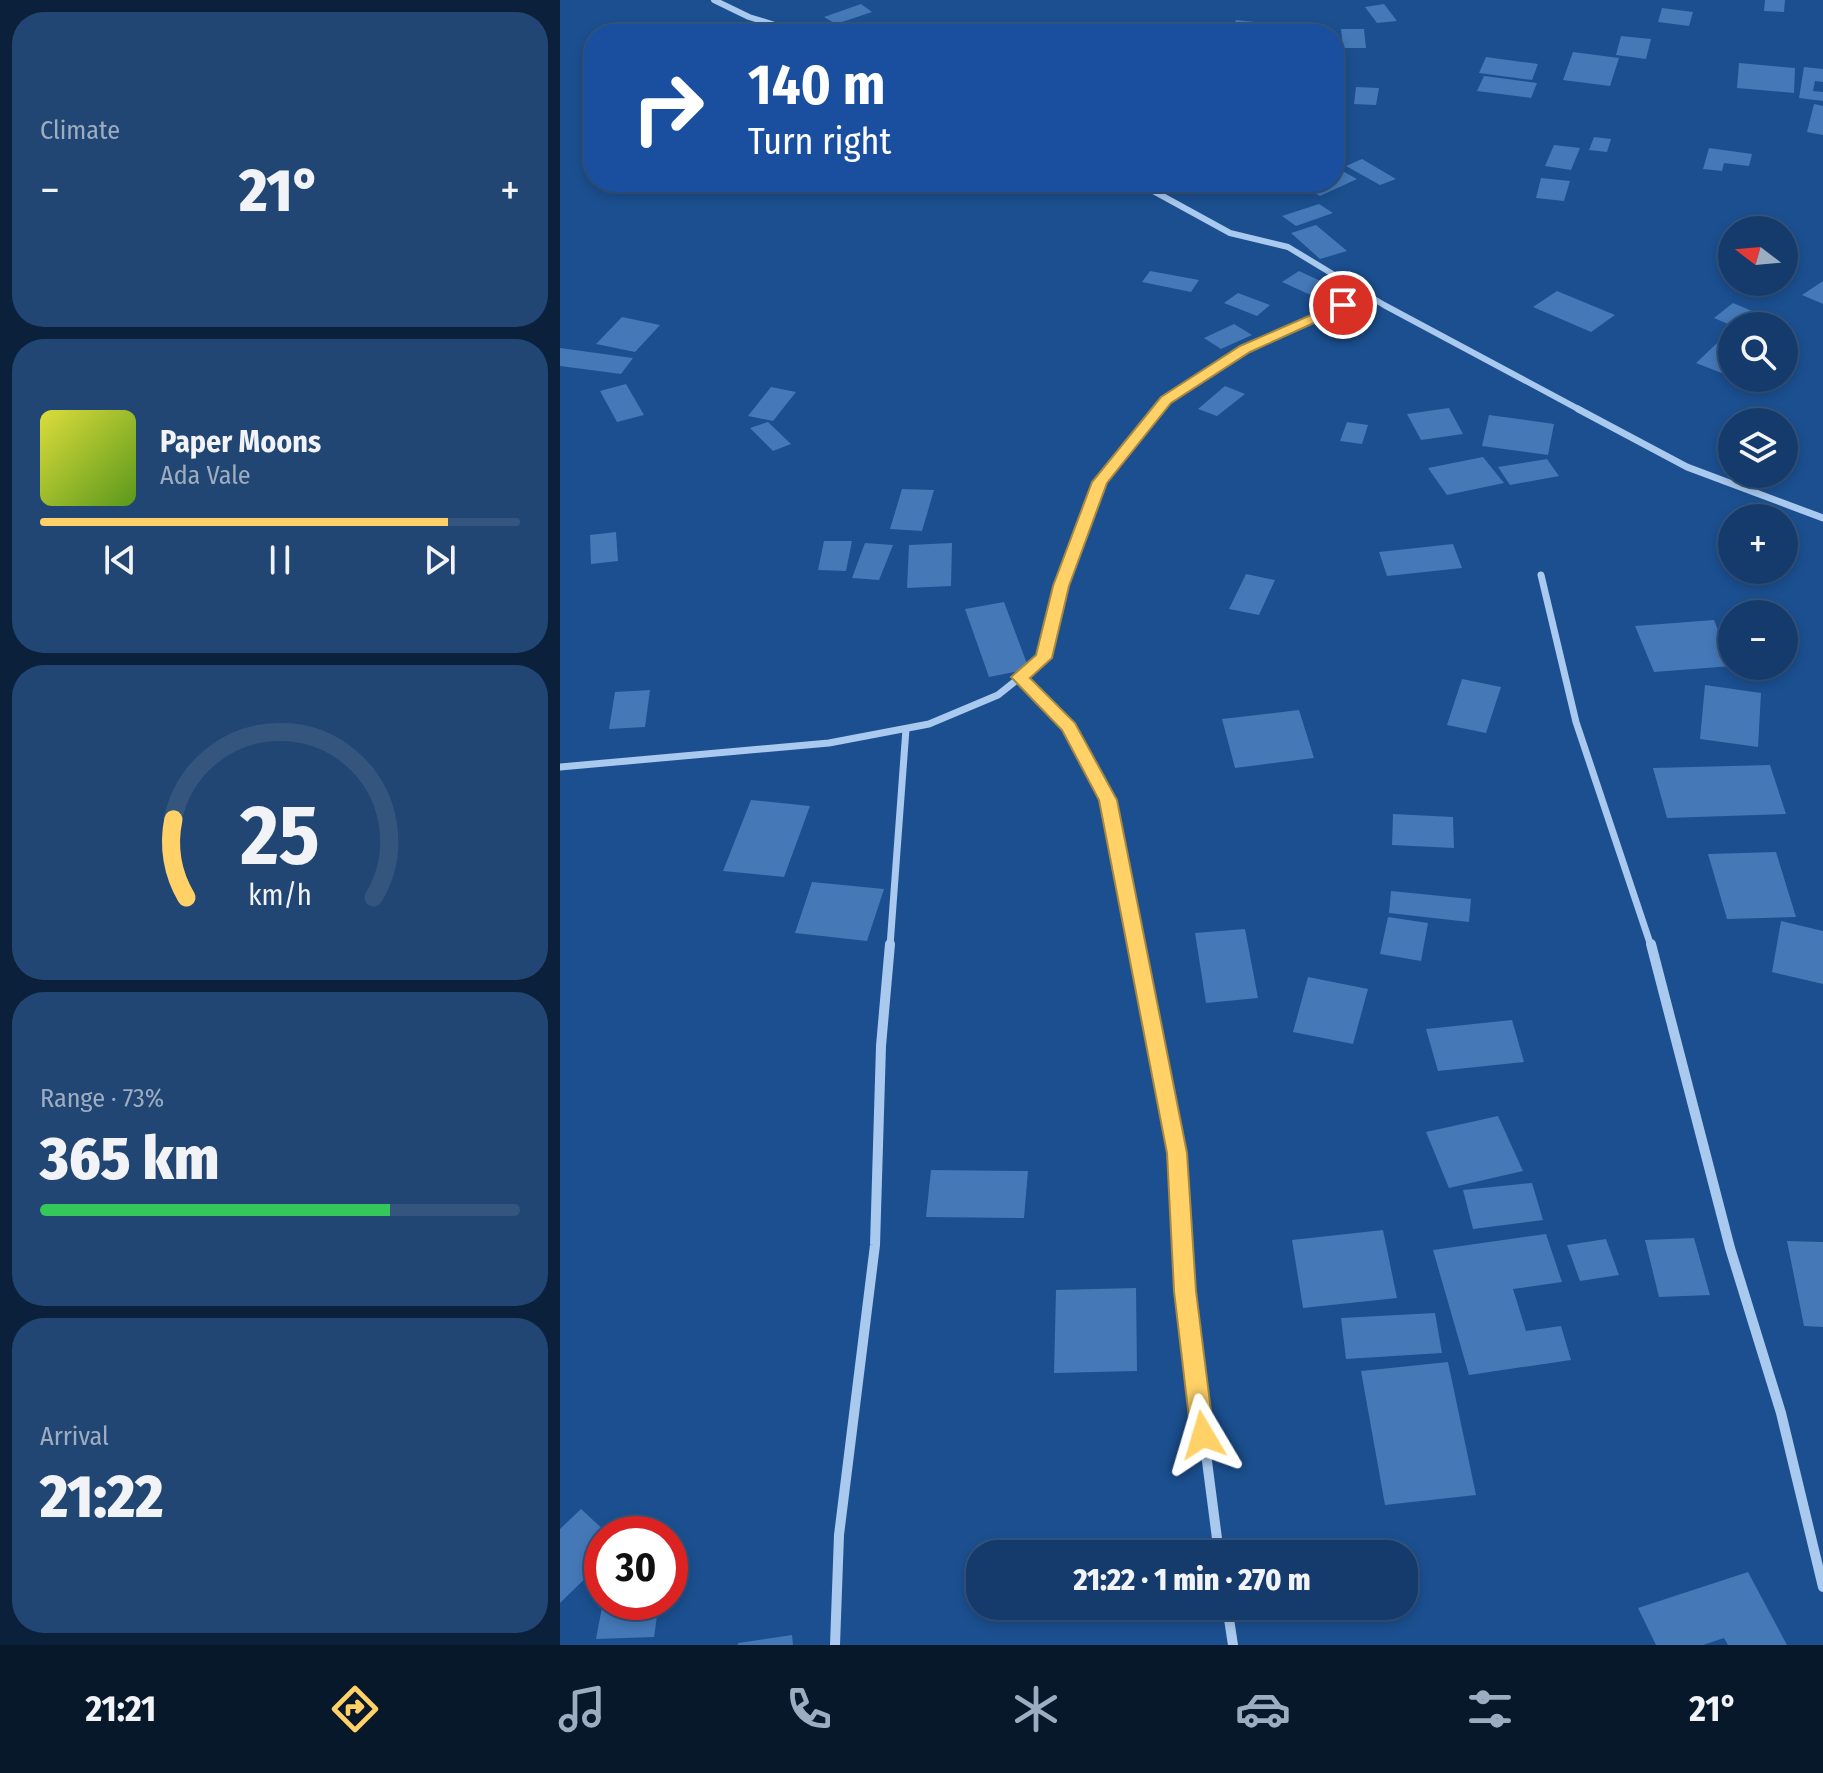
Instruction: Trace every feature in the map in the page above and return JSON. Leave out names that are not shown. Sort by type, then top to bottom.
[{"type":"street","points":[[714,0],[731,5],[744,15],[776,24]]},
{"type":"street","points":[[1155,192],[1230,233],[1288,247],[1367,295],[1687,467],[1823,518]]},
{"type":"street","points":[[560,767],[829,743],[929,724],[998,695],[1044,658],[1061,586],[1100,482],[1166,400],[1245,349],[1367,295]]},
{"type":"street","points":[[1541,575],[1576,722],[1652,948],[1730,1248],[1781,1413],[1823,1587]]},
{"type":"street","points":[[1020,677],[1069,727],[1108,800],[1177,1153],[1185,1291],[1217,1540]]},
{"type":"street","points":[[835,1645],[839,1535],[875,1245],[881,1046],[898,864],[906,729]]},
{"type":"street","points":[[1229,1620],[1233,1645]]},
{"type":"building","points":[[1765,0],[1785,0],[1784,12],[1764,11]]},
{"type":"building","points":[[861,4],[872,12],[836,24],[824,17]]},
{"type":"building","points":[[1384,4],[1397,21],[1377,23],[1365,7]]},
{"type":"building","points":[[1662,8],[1693,12],[1689,26],[1658,22]]},
{"type":"building","points":[[1236,20],[1265,23],[1265,24],[1234,24]]},
{"type":"building","points":[[1344,29],[1364,29],[1366,48],[1344,48]]},
{"type":"building","points":[[1621,36],[1651,39],[1646,59],[1616,55]]},
{"type":"building","points":[[1573,52],[1619,58],[1610,86],[1563,80]]},
{"type":"building","points":[[1486,57],[1538,64],[1532,80],[1479,73]]},
{"type":"building","points":[[1739,63],[1795,68],[1794,93],[1737,88]]},
{"type":"building","points":[[1804,67],[1823,69],[1823,82],[1815,81],[1813,91],[1823,92],[1823,101],[1799,98]]},
{"type":"building","points":[[1484,76],[1537,83],[1531,98],[1477,91]]},
{"type":"building","points":[[1356,87],[1379,88],[1376,105],[1354,104]]},
{"type":"building","points":[[1814,104],[1823,106],[1823,135],[1807,132]]},
{"type":"building","points":[[1594,137],[1611,139],[1607,152],[1589,150]]},
{"type":"building","points":[[1554,145],[1580,148],[1571,170],[1545,166]]},
{"type":"building","points":[[1709,148],[1752,154],[1749,166],[1724,163],[1722,171],[1703,169]]},
{"type":"building","points":[[1362,159],[1396,179],[1380,185],[1346,166]]},
{"type":"building","points":[[1344,172],[1357,179],[1344,185]]},
{"type":"building","points":[[1541,178],[1570,181],[1564,201],[1536,198]]},
{"type":"building","points":[[1319,204],[1333,213],[1296,226],[1282,216]]},
{"type":"building","points":[[1316,225],[1347,251],[1320,259],[1291,233]]},
{"type":"building","points":[[1150,271],[1199,280],[1191,292],[1142,282]]},
{"type":"building","points":[[1299,271],[1340,290],[1324,301],[1282,282]]},
{"type":"building","points":[[1823,281],[1823,304],[1802,295]]},
{"type":"building","points":[[1557,291],[1615,315],[1591,332],[1533,307]]},
{"type":"building","points":[[1238,293],[1270,305],[1257,316],[1224,303]]},
{"type":"building","points":[[1733,303],[1755,312],[1722,312]]},
{"type":"building","points":[[622,317],[660,325],[635,352],[596,344]]},
{"type":"building","points":[[1234,324],[1252,335],[1221,349],[1204,338]]},
{"type":"building","points":[[1718,342],[1718,372],[1696,363]]},
{"type":"building","points":[[560,348],[633,358],[621,374],[560,366]]},
{"type":"building","points":[[626,384],[644,415],[617,422],[600,391]]},
{"type":"building","points":[[1225,386],[1245,394],[1217,416],[1198,409]]},
{"type":"building","points":[[771,387],[796,392],[773,421],[748,416]]},
{"type":"building","points":[[1449,408],[1463,434],[1421,440],[1407,414]]},
{"type":"building","points":[[1489,415],[1554,424],[1548,455],[1482,446]]},
{"type":"building","points":[[768,422],[791,444],[773,451],[750,428]]},
{"type":"building","points":[[1347,422],[1368,425],[1362,444],[1340,441]]},
{"type":"building","points":[[1483,457],[1504,483],[1447,495],[1428,468]]},
{"type":"building","points":[[1547,459],[1559,476],[1510,485],[1498,467]]},
{"type":"building","points":[[902,489],[934,490],[922,531],[890,529]]},
{"type":"building","points":[[616,532],[618,561],[591,564],[590,535]]},
{"type":"building","points":[[824,541],[852,541],[846,571],[818,570]]},
{"type":"building","points":[[865,543],[893,545],[879,580],[852,578]]},
{"type":"building","points":[[952,543],[951,586],[907,588],[909,545]]},
{"type":"building","points":[[1453,544],[1462,568],[1387,576],[1379,552]]},
{"type":"building","points":[[1246,574],[1275,580],[1259,615],[1229,609]]},
{"type":"building","points":[[1004,602],[1029,669],[989,677],[965,609]]},
{"type":"building","points":[[1714,620],[1718,630],[1718,667],[1654,672],[1635,626]]},
{"type":"building","points":[[1462,679],[1501,687],[1486,733],[1447,725]]},
{"type":"building","points":[[1705,685],[1761,693],[1758,747],[1700,739]]},
{"type":"building","points":[[650,690],[645,727],[609,729],[615,692]]},
{"type":"building","points":[[1299,710],[1314,758],[1235,768],[1222,719]]},
{"type":"building","points":[[1770,765],[1786,814],[1667,818],[1653,768]]},
{"type":"building","points":[[751,800],[810,806],[784,877],[723,871]]},
{"type":"building","points":[[1393,814],[1453,817],[1454,848],[1392,845]]},
{"type":"building","points":[[1776,852],[1796,917],[1727,919],[1708,854]]},
{"type":"building","points":[[812,882],[884,889],[867,941],[795,933]]},
{"type":"building","points":[[1391,891],[1471,899],[1469,922],[1389,913]]},
{"type":"building","points":[[1388,917],[1428,923],[1421,961],[1380,954]]},
{"type":"building","points":[[1781,921],[1823,931],[1823,984],[1772,972]]},
{"type":"building","points":[[1245,929],[1258,998],[1206,1003],[1195,933]]},
{"type":"building","points":[[1308,977],[1368,989],[1353,1044],[1293,1032]]},
{"type":"building","points":[[1512,1020],[1524,1062],[1438,1071],[1426,1029]]},
{"type":"building","points":[[1498,1116],[1523,1171],[1449,1188],[1426,1132]]},
{"type":"building","points":[[931,1170],[1028,1171],[1024,1218],[926,1217]]},
{"type":"building","points":[[1532,1183],[1543,1220],[1473,1229],[1463,1190]]},
{"type":"building","points":[[1383,1230],[1397,1298],[1303,1308],[1292,1240]]},
{"type":"building","points":[[1546,1234],[1562,1282],[1513,1289],[1526,1331],[1561,1326],[1571,1360],[1469,1375],[1433,1250]]},
{"type":"building","points":[[1694,1238],[1710,1295],[1659,1297],[1645,1240]]},
{"type":"building","points":[[1606,1239],[1619,1275],[1580,1281],[1567,1245]]},
{"type":"building","points":[[1787,1241],[1823,1242],[1823,1327],[1804,1326]]},
{"type":"building","points":[[1136,1288],[1137,1371],[1054,1373],[1056,1290]]},
{"type":"building","points":[[1435,1313],[1442,1353],[1346,1359],[1341,1318]]},
{"type":"building","points":[[1448,1362],[1476,1495],[1385,1505],[1361,1371]]},
{"type":"building","points":[[581,1509],[589,1516],[584,1516],[584,1580],[560,1603],[560,1529]]},
{"type":"building","points":[[1748,1572],[1787,1645],[1728,1645],[1724,1638],[1703,1645],[1656,1645],[1638,1608]]},
{"type":"building","points":[[600,1620],[656,1620],[654,1637],[596,1639]]},
{"type":"building","points":[[792,1635],[793,1645],[738,1645],[738,1643]]},
{"type":"route","points":[[1203,1435],[1185,1291],[1177,1153],[1108,800],[1069,727],[1020,677],[1044,658],[1061,586],[1100,482],[1166,400],[1245,349],[1343,305]]}]
